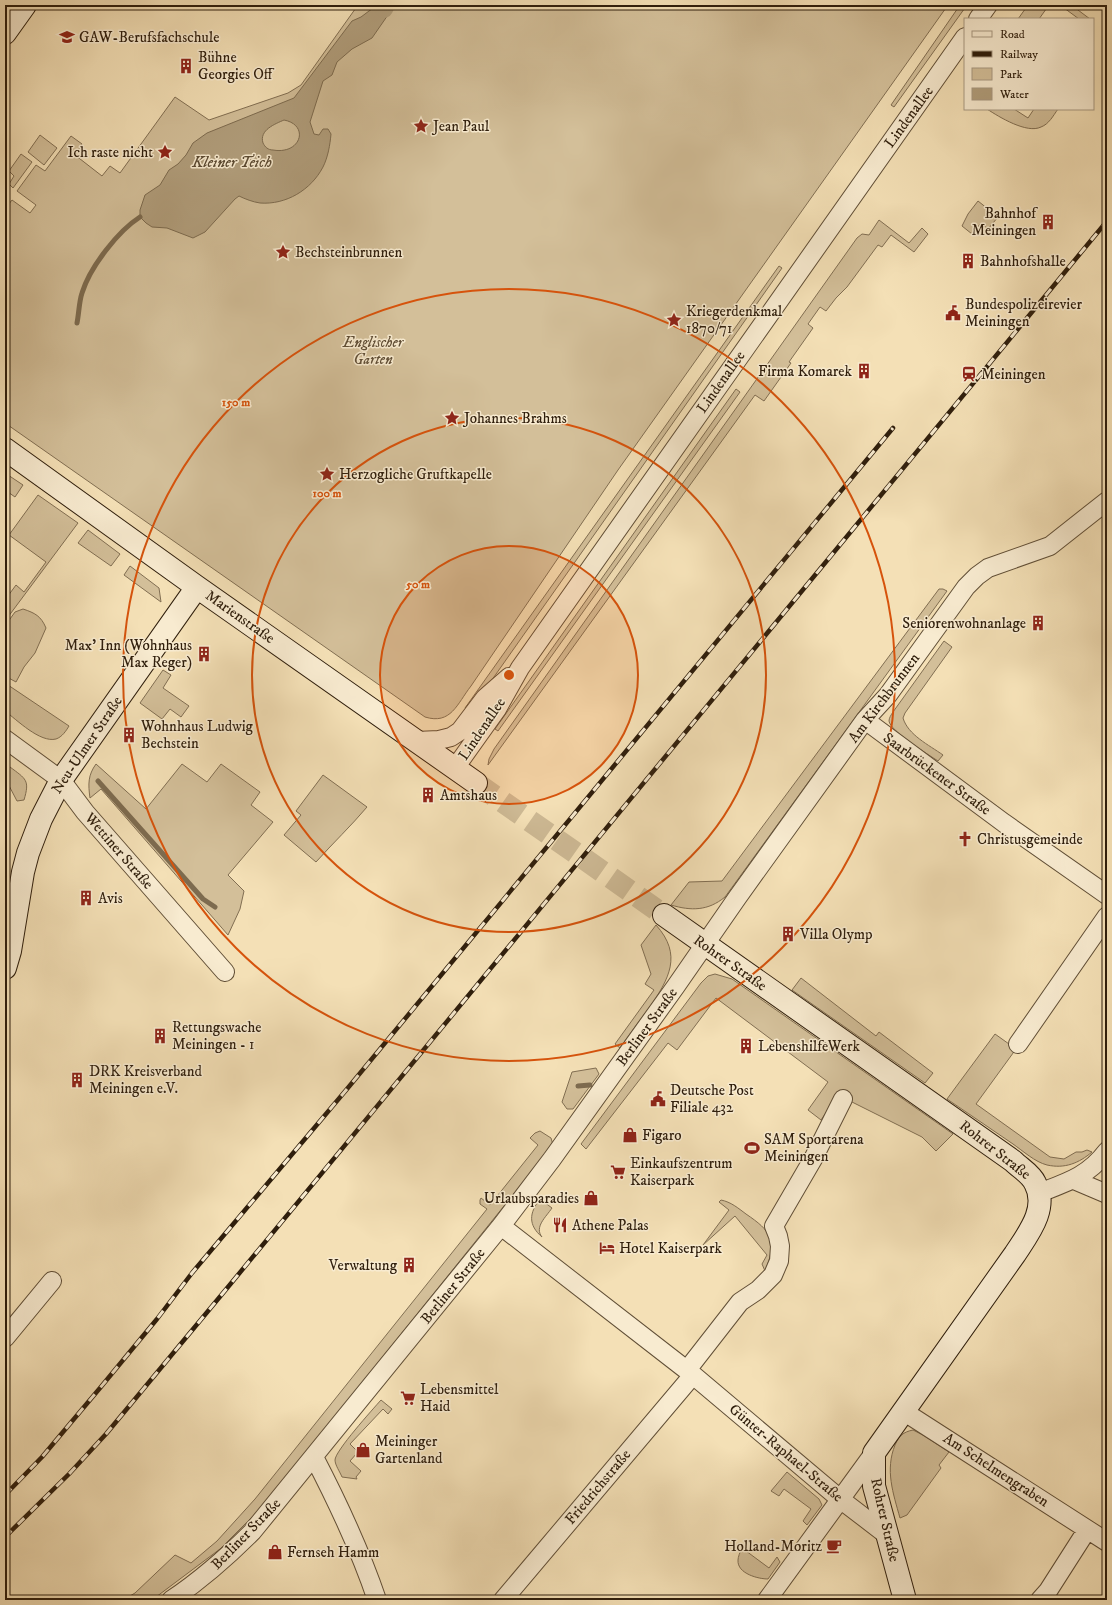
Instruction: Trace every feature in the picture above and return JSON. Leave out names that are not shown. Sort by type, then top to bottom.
[{"type":"main road","points":[[5,33],[25,5]]},
{"type":"main road","name":"Marienstraße","points":[[5,449],[476,783]]},
{"type":"main road","name":"Neu-Ulmer Straße","points":[[5,968],[10,951],[22,879],[28,854],[41,819],[61,780],[198,587]]},
{"type":"main road","name":"Rohrer Straße","points":[[664,915],[704,945],[1013,1161],[1035,1182],[1040,1193],[1040,1206],[1033,1225],[1015,1254],[874,1452],[874,1486],[905,1600]]},
{"type":"street","points":[[979,18],[988,5]]},
{"type":"street","name":"Lindenallee","points":[[455,768],[497,709],[520,668],[964,38]]},
{"type":"street","name":"Am Kirchbrunnen","points":[[704,945],[865,720],[888,695],[966,587],[976,576],[988,568],[1011,558],[1050,546],[1107,501]]},
{"type":"street","name":"Lindenallee","points":[[416,741],[439,740],[451,737],[460,732],[485,698],[520,668]]},
{"type":"street","name":"Saarbrückener Straße","points":[[865,720],[1004,823],[1107,895]]},
{"type":"street","name":"Wettiner Straße","points":[[5,739],[61,780],[85,812],[225,972]]},
{"type":"street","points":[[1018,1044],[1107,916]]},
{"type":"street","name":"Berliner Straße","points":[[172,1600],[198,1582],[240,1545],[314,1457],[501,1226],[570,1135],[704,945]]},
{"type":"street","points":[[690,1372],[740,1302],[758,1290],[773,1275],[779,1261],[780,1246],[774,1226],[813,1159],[844,1099]]},
{"type":"street","points":[[1040,1193],[1074,1180],[1089,1170],[1107,1151]]},
{"type":"street","points":[[1074,1180],[1107,1194]]},
{"type":"street","name":"Günter-Raphael-Straße","points":[[501,1226],[690,1372],[840,1498],[887,1535]]},
{"type":"street","points":[[5,1338],[52,1281]]},
{"type":"street","name":"Friedrichstraße","points":[[503,1600],[690,1372]]},
{"type":"street","name":"Am Schelmengraben","points":[[903,1411],[1107,1542]]},
{"type":"street","points":[[767,1600],[874,1452]]},
{"type":"street","points":[[314,1457],[338,1504],[376,1600]]},
{"type":"street","points":[[1040,1600],[1048,1591],[1088,1530]]},
{"type":"green space","name":"Englischer Garten","points":[[358,5],[948,5],[618,470],[457,706],[447,715],[434,719],[425,717],[5,423],[5,209],[12,200],[30,213],[36,205],[17,191],[36,165],[45,171],[71,136],[82,144],[75,155],[102,176],[110,166],[120,173],[175,97],[209,120],[288,93],[301,85]]},
{"type":"green space","points":[[960,5],[967,5],[894,107],[891,105]]},
{"type":"green space","points":[[1028,5],[1049,5],[1040,18],[1019,18]]},
{"type":"green space","points":[[1060,5],[1076,5],[1074,7],[1089,18],[1078,18]]},
{"type":"green space","points":[[989,110],[1016,110],[1028,118],[1033,110],[1057,110],[1051,120],[1035,129],[1013,124]]},
{"type":"green space","points":[[40,135],[57,148],[44,165],[28,152]]},
{"type":"green space","points":[[21,154],[32,162],[13,188],[9,184],[14,176],[9,171]]},
{"type":"green space","points":[[978,201],[998,217],[988,229],[981,223],[972,234],[962,226],[968,214]]},
{"type":"green space","points":[[879,220],[909,243],[922,228],[928,234],[914,252],[891,235],[882,247],[878,245],[847,287],[826,311],[820,307],[808,324],[813,328],[789,362],[791,363],[764,401],[755,395],[488,765],[494,749],[857,238],[862,234],[869,235]]},
{"type":"green space","points":[[779,266],[782,268],[470,711],[465,708]]},
{"type":"green space","points":[[736,389],[740,392],[498,731],[495,729]]},
{"type":"green space","points":[[5,473],[23,485],[15,497],[5,490]]},
{"type":"green space","points":[[38,495],[78,523],[5,621],[5,600],[16,585],[24,592],[46,562],[9,535]]},
{"type":"green space","points":[[88,530],[120,554],[111,566],[78,543]]},
{"type":"green space","points":[[130,566],[159,588],[161,602],[124,575]]},
{"type":"green space","points":[[939,589],[947,591],[725,897],[719,902],[706,907],[692,909],[671,905],[689,882],[722,881]]},
{"type":"green space","points":[[23,609],[37,616],[46,628],[35,653],[24,667],[16,682],[5,676],[5,626],[15,612]]},
{"type":"green space","points":[[944,641],[952,647],[903,718],[909,730],[914,735],[943,755],[938,761],[896,731],[889,721],[893,712]]},
{"type":"green space","points":[[163,670],[171,675],[163,688],[189,706],[181,717],[170,709],[162,719],[140,703]]},
{"type":"green space","points":[[5,683],[69,726],[64,734],[56,739],[43,738],[29,730],[5,711]]},
{"type":"green space","points":[[96,764],[146,809],[182,764],[207,782],[221,764],[260,792],[251,805],[273,822],[228,875],[244,891],[240,909],[228,935],[101,789],[90,798],[89,780],[91,772]]},
{"type":"green space","points":[[10,767],[20,774],[25,780],[27,788],[24,800],[17,801],[5,778],[5,770]]},
{"type":"green space","points":[[323,775],[367,807],[316,862],[284,835],[301,815],[296,811]]},
{"type":"green space","points":[[656,925],[664,936],[669,947],[671,957],[670,967],[667,977],[656,997],[620,1048],[615,1044],[654,990],[645,984],[651,974],[641,945]]},
{"type":"green space","points":[[715,974],[732,979],[953,1134],[936,1151],[922,1137],[838,1095],[821,1120],[808,1110],[828,1082],[716,998],[677,1050],[668,1043],[586,1149],[581,1144],[701,983],[708,976]]},
{"type":"green space","points":[[801,978],[876,1036],[879,1032],[933,1073],[925,1083],[792,990]]},
{"type":"green space","points":[[995,1034],[1016,1049],[976,1104],[1050,1157],[1064,1159],[1076,1152],[1087,1150],[1092,1152],[1077,1162],[1066,1166],[1043,1164],[1029,1156],[947,1099]]},
{"type":"green space","points":[[596,1068],[599,1074],[573,1109],[567,1109],[562,1102],[572,1072]]},
{"type":"green space","points":[[540,1131],[551,1138],[553,1145],[262,1507],[220,1549],[152,1600],[123,1600],[135,1593],[175,1555],[191,1563],[217,1541],[255,1499],[487,1209],[480,1204],[481,1198],[490,1205],[538,1145],[530,1138],[535,1133]]},
{"type":"green space","points":[[540,1199],[552,1208],[540,1226],[539,1230],[542,1237],[534,1228],[532,1223],[532,1214]]},
{"type":"green space","points":[[721,1200],[737,1207],[755,1220],[770,1237],[771,1251],[765,1271],[762,1264],[767,1255],[735,1216],[703,1245],[729,1210],[719,1202]]},
{"type":"green space","points":[[381,1400],[392,1409],[388,1414],[383,1409],[350,1444],[358,1452],[350,1461],[361,1471],[356,1477],[357,1479],[342,1477],[335,1462],[337,1455],[355,1430]]},
{"type":"green space","points":[[913,1430],[949,1452],[939,1465],[941,1468],[907,1515],[900,1518],[891,1482],[890,1472],[892,1454],[898,1439],[904,1433]]},
{"type":"green space","points":[[787,1472],[819,1499],[822,1505],[807,1525],[803,1521],[811,1509],[784,1489],[779,1496],[771,1491]]},
{"type":"green space","points":[[742,1548],[769,1568],[777,1557],[780,1562],[768,1579],[754,1577],[741,1569],[739,1565],[738,1557]]},
{"type":"water","name":"Kleiner Teich","points":[[377,5],[390,12],[372,38],[352,49],[337,62],[332,75],[323,81],[310,122],[314,134],[319,135],[323,129],[328,129],[331,134],[331,138],[325,163],[312,183],[288,199],[270,203],[260,203],[239,196],[205,232],[193,238],[167,228],[152,227],[140,217],[140,210],[145,195],[160,185],[169,170],[178,164],[186,155],[193,143],[207,133],[294,98],[352,21],[361,17]],"holes":[[[284,120],[292,123],[297,128],[299,133],[299,139],[296,144],[283,150],[268,149],[263,143],[263,134],[276,123]]]},
{"type":"waterway","points":[[384,9],[386,5]]},
{"type":"waterway","points":[[77,323],[81,296],[91,272],[114,240],[140,217]]},
{"type":"waterway","points":[[98,781],[203,899],[215,907]]},
{"type":"waterway","points":[[578,1086],[590,1085]]},
{"type":"tunnel","points":[[476,783],[664,915]]},
{"type":"railway","points":[[5,1537],[69,1474],[106,1434],[1107,221]]},
{"type":"railway","points":[[5,1495],[42,1457],[100,1388],[157,1319],[192,1273],[347,1089],[893,428]]},
{"type":"place","name":"GAW-Berufsfachschule","points":[[67,37]]},
{"type":"place","name":"Bühne Georgies Off","points":[[186,66]]},
{"type":"place","name":"Jean Paul","points":[[421,126]]},
{"type":"place","name":"Ich raste nicht","points":[[165,152]]},
{"type":"place","name":"Bahnhof Meiningen","points":[[1048,222]]},
{"type":"place","name":"Bechsteinbrunnen","points":[[283,252]]},
{"type":"place","name":"Bahnhofshalle","points":[[968,261]]},
{"type":"place","name":"Bundespolizeirevier Meiningen","points":[[953,313]]},
{"type":"place","name":"Kriegerdenkmal 1870/71","points":[[674,320]]},
{"type":"place","name":"Firma Komarek","points":[[864,371]]},
{"type":"place","name":"Meiningen","points":[[969,374]]},
{"type":"place","name":"Johannes Brahms","points":[[452,418]]},
{"type":"place","name":"Herzogliche Gruftkapelle","points":[[327,474]]},
{"type":"place","name":"Seniorenwohnanlage","points":[[1038,623]]},
{"type":"place","name":"Max' Inn (Wohnhaus Max Reger)","points":[[204,654]]},
{"type":"place","name":"Wohnhaus Ludwig Bechstein","points":[[129,735]]},
{"type":"place","name":"Amtshaus","points":[[428,795]]},
{"type":"place","name":"Christusgemeinde","points":[[965,839]]},
{"type":"place","name":"Avis","points":[[86,898]]},
{"type":"place","name":"Villa Olymp","points":[[788,934]]},
{"type":"place","name":"Rettungswache Meiningen - 1","points":[[160,1036]]},
{"type":"place","name":"LebenshilfeWerk","points":[[746,1046]]},
{"type":"place","name":"DRK Kreisverband Meiningen e.V.","points":[[77,1080]]},
{"type":"place","name":"Deutsche Post Filiale 432","points":[[658,1099]]},
{"type":"place","name":"Figaro","points":[[630,1135]]},
{"type":"place","name":"SAM Sportarena Meiningen","points":[[752,1148]]},
{"type":"place","name":"Einkaufszentrum Kaiserpark","points":[[618,1172]]},
{"type":"place","name":"Urlaubsparadies","points":[[591,1198]]},
{"type":"place","name":"Athene Palas","points":[[560,1225]]},
{"type":"place","name":"Hotel Kaiserpark","points":[[607,1248]]},
{"type":"place","name":"Verwaltung","points":[[409,1265]]},
{"type":"place","name":"Lebensmittel Haid","points":[[408,1398]]},
{"type":"place","name":"Meininger Gartenland","points":[[363,1450]]},
{"type":"place","name":"Holland-Moritz","points":[[834,1546]]},
{"type":"place","name":"Fernseh Hamm","points":[[275,1552]]}]
